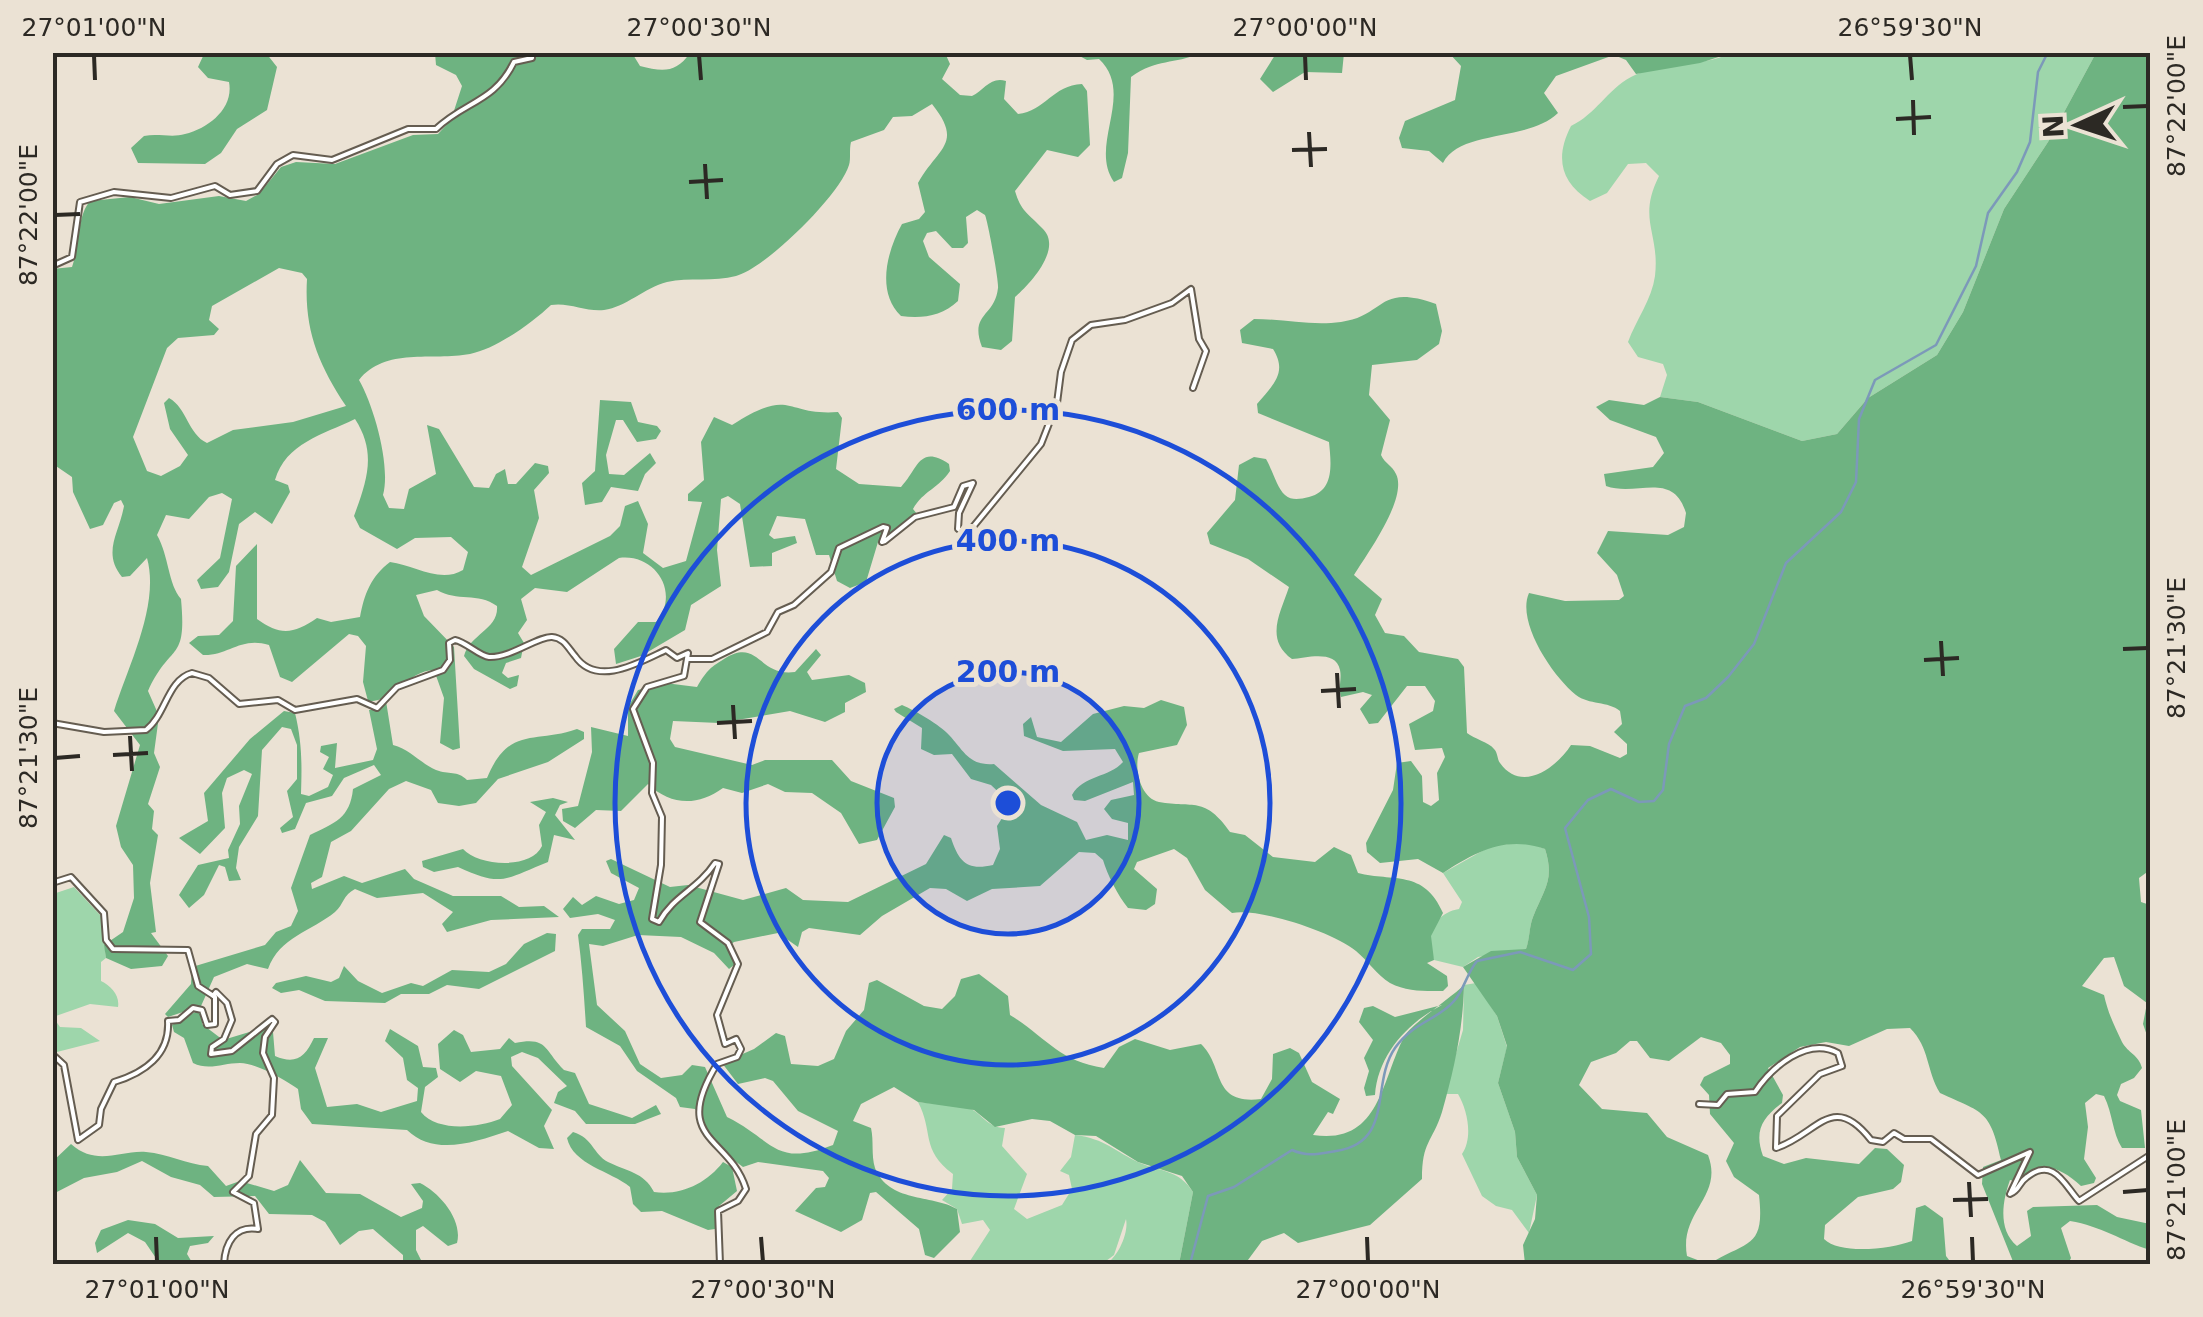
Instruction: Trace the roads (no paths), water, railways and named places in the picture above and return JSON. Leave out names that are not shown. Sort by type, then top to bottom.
[{"type":"street","points":[[52,266],[72,257],[80,202],[93,196],[114,192],[171,198],[215,186],[230,196],[257,191],[277,164],[293,155],[332,160],[408,129],[436,129],[451,114],[484,100],[503,84],[514,62],[532,58],[532,52]]},
{"type":"street","points":[[688,658],[712,659],[767,632],[778,612],[794,605],[830,572],[835,552],[844,544],[883,527],[887,528],[882,542],[886,541],[914,517],[954,507],[963,486],[974,483],[957,521],[958,529],[968,533],[1041,444],[1057,404],[1065,354],[1072,340],[1091,325],[1125,320],[1172,302],[1191,289],[1206,352],[1193,388]]},
{"type":"street","points":[[52,724],[104,732],[146,730],[160,716],[175,683],[192,673],[208,678],[239,704],[278,700],[295,710],[357,699],[377,708],[397,687],[443,670],[450,660],[450,643],[455,640],[486,657],[518,653],[534,641],[553,637],[564,642],[580,663],[608,672],[666,650],[677,658],[688,653],[684,676],[653,683],[633,709],[652,763],[652,793],[662,817],[662,865],[653,890],[652,919],[659,922],[672,902],[694,890],[714,863],[719,864],[700,922],[728,943],[738,964],[716,1015],[725,1044],[736,1038],[741,1049],[737,1057],[718,1064],[701,1101],[702,1130],[736,1166],[746,1189],[738,1201],[718,1210],[720,1264]]},
{"type":"street","points":[[52,882],[71,877],[82,893],[99,905],[106,940],[113,949],[188,950],[198,986],[213,996],[218,1015],[215,1024],[207,1025],[205,1014],[198,1008],[168,1021],[169,1033],[160,1052],[133,1078],[114,1082],[101,1109],[99,1125],[78,1140],[64,1066],[52,1054]]},
{"type":"street","points":[[213,996],[216,992],[224,998],[232,1020],[224,1038],[212,1047],[212,1054],[232,1051],[272,1019],[275,1022],[265,1036],[263,1053],[274,1078],[272,1115],[256,1134],[249,1176],[233,1192],[254,1203],[260,1223],[258,1229],[247,1227],[236,1233],[226,1247],[224,1264]]},
{"type":"street","points":[[1699,1104],[1718,1105],[1727,1094],[1755,1092],[1764,1076],[1798,1051],[1829,1048],[1838,1053],[1842,1066],[1820,1074],[1777,1116],[1776,1148],[1826,1120],[1850,1118],[1860,1122],[1871,1140],[1884,1142],[1889,1133],[1912,1140],[1931,1139],[1978,1175],[2030,1152],[2010,1194],[2030,1174],[2047,1170],[2063,1176],[2079,1200],[2150,1155]]},
{"type":"waterway","points":[[1190,1264],[1208,1196],[1234,1187],[1292,1150],[1308,1154],[1336,1151],[1367,1136],[1374,1124],[1388,1062],[1395,1048],[1410,1032],[1454,1001],[1477,961],[1520,952],[1573,970],[1591,954],[1589,917],[1565,828],[1588,800],[1611,789],[1639,802],[1654,801],[1663,790],[1669,744],[1685,706],[1706,698],[1728,677],[1754,644],[1786,563],[1841,512],[1856,482],[1859,419],[1875,380],[1936,345],[1976,266],[1988,213],[2017,172],[2030,142],[2038,72],[2048,52]]}]
